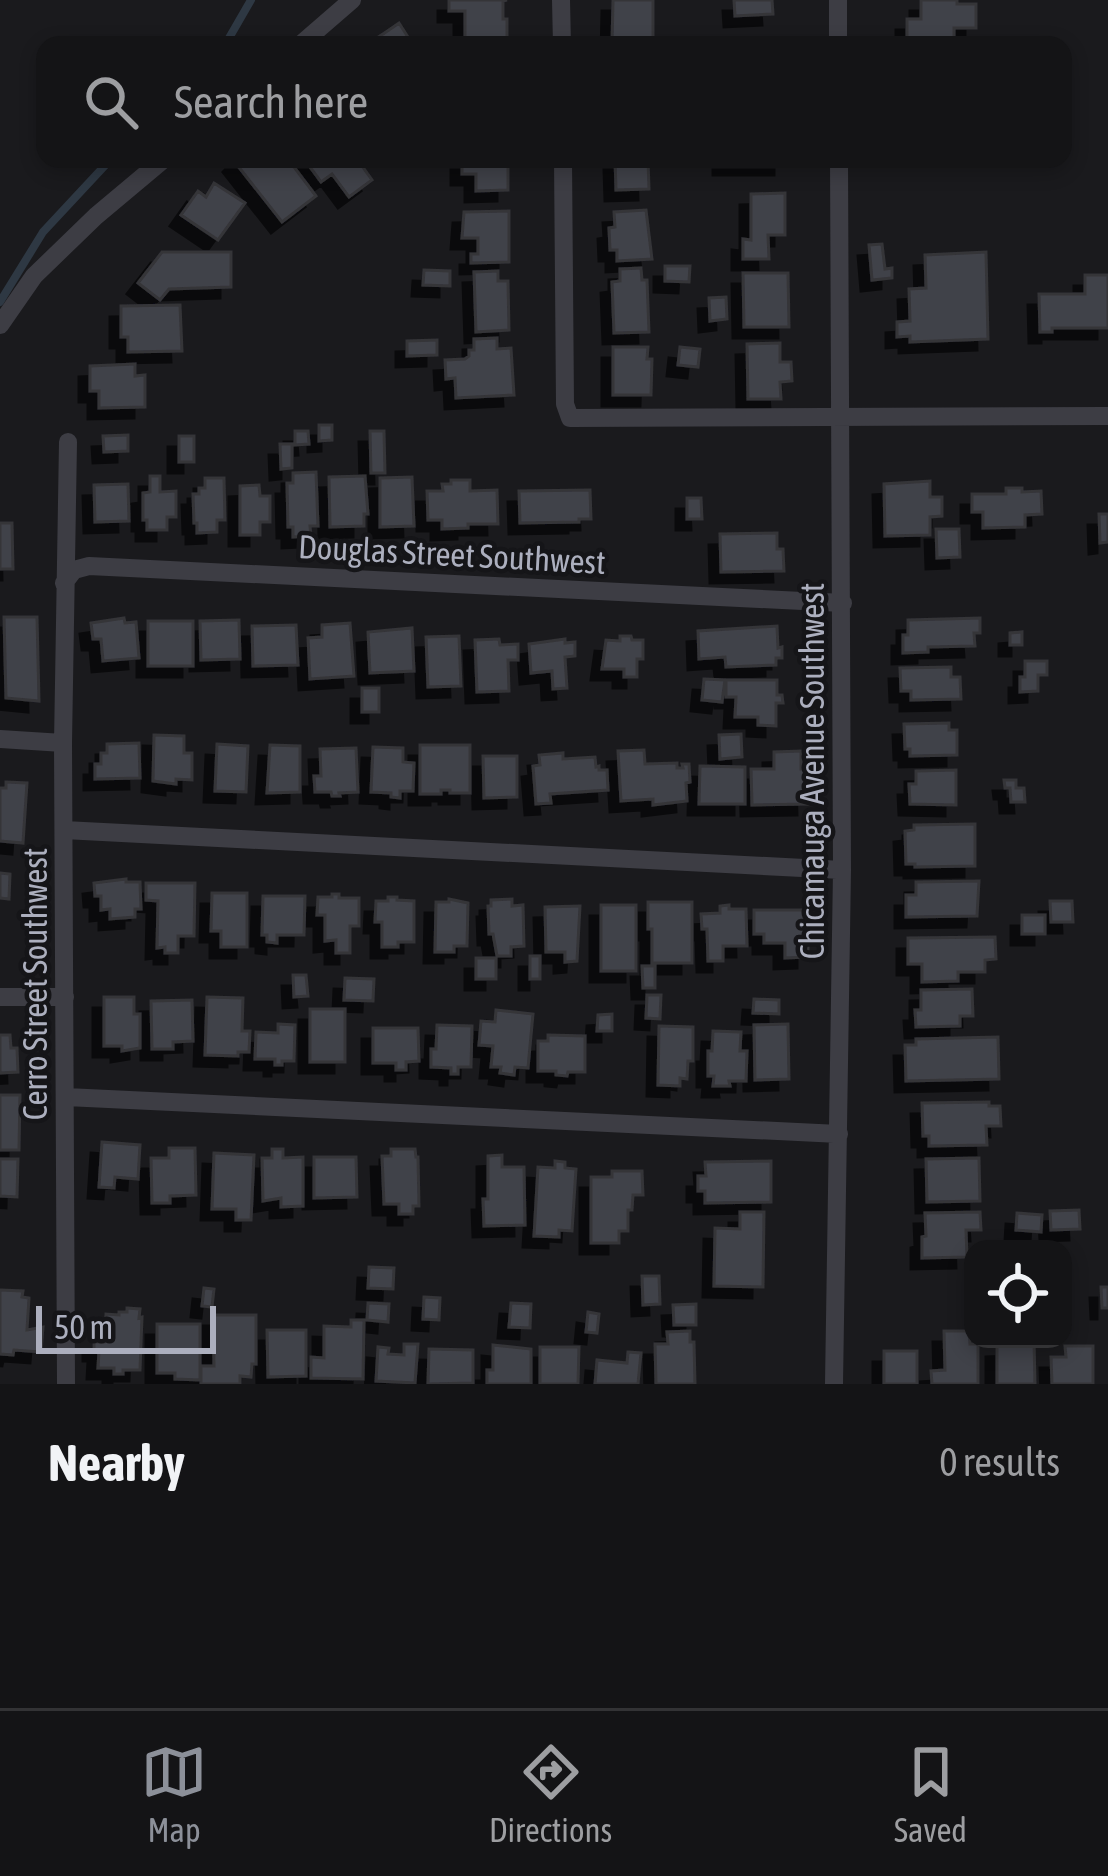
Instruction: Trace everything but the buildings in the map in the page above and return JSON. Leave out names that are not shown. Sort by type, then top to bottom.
[{"type":"street","points":[[310,36],[352,0]]},
{"type":"street","points":[[561,0],[562,36]]},
{"type":"street","points":[[838,0],[838,36]]},
{"type":"street","points":[[0,326],[34,276],[153,168]]},
{"type":"street","points":[[563,168],[565,404],[570,418],[1108,416]]},
{"type":"street","name":"Chicamauga Avenue Southwest","points":[[834,1384],[842,870],[839,168]]},
{"type":"street","name":"Cerro Street Southwest","points":[[66,1384],[63,743],[68,442]]},
{"type":"street","name":"Douglas Street Southwest","points":[[64,583],[74,571],[89,566],[843,603]]},
{"type":"street","points":[[0,739],[63,743]]},
{"type":"street","points":[[64,830],[842,870]]},
{"type":"street","points":[[0,997],[65,997]]},
{"type":"street","points":[[66,1097],[839,1133]]},
{"type":"waterway","points":[[230,36],[251,0]]},
{"type":"waterway","points":[[0,302],[43,232],[103,168]]}]
